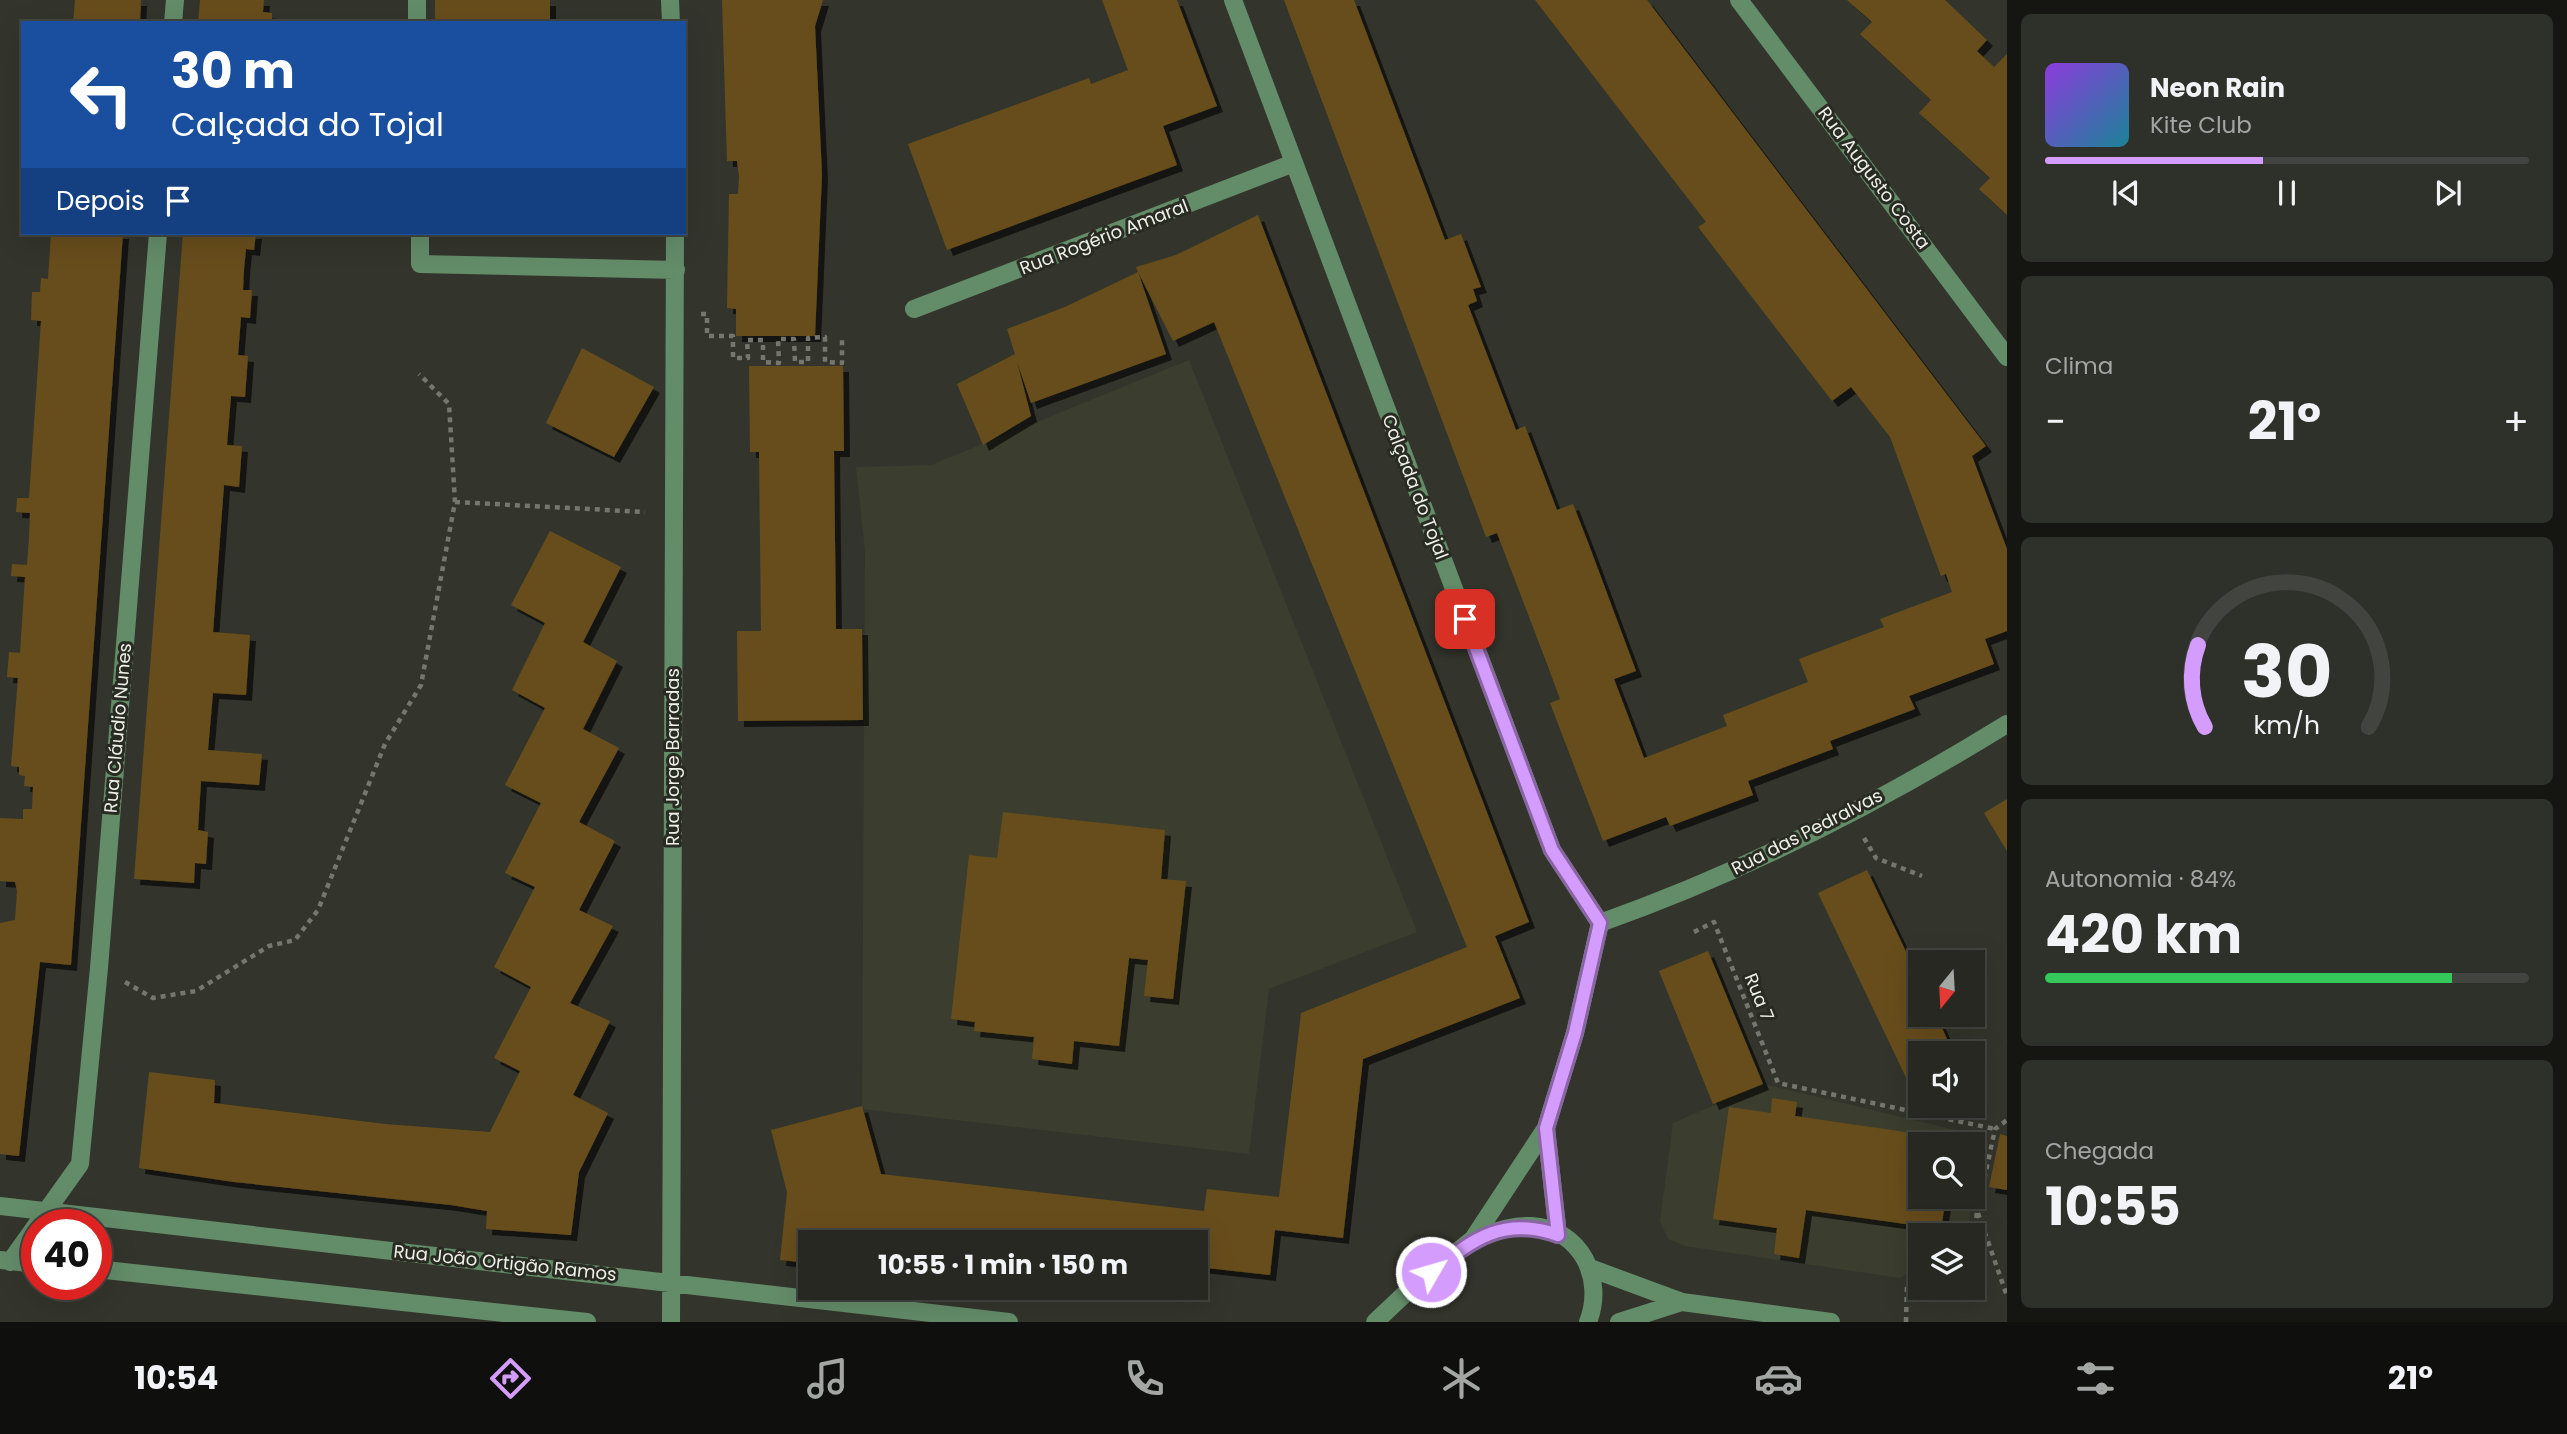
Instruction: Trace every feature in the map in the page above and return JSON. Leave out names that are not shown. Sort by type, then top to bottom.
[{"type":"street","points":[[173,21],[175,0]]},
{"type":"street","points":[[417,0],[417,21]]},
{"type":"street","points":[[670,0],[671,21]]},
{"type":"street","name":"Calçada do Tojal","points":[[1233,0],[1552,850],[1600,923]]},
{"type":"street","name":"Rua Augusto Costa","points":[[1739,0],[2007,357]]},
{"type":"street","name":"Rua Rogério Amaral","points":[[914,309],[1294,163]]},
{"type":"street","name":"Rua Cláudio Nunes","points":[[49,1209],[80,1164],[99,968],[158,235]]},
{"type":"street","points":[[420,235],[420,264],[676,270]]},
{"type":"street","name":"Rua Jorge Barradas","points":[[671,1322],[675,235]]},
{"type":"street","name":"Rua das Pedralvas","points":[[1600,923],[1679,895],[1848,814],[2007,724]]},
{"type":"street","points":[[1375,1322],[1410,1289],[1473,1239],[1546,1128],[1575,1033],[1600,923]]},
{"type":"street","points":[[1546,1128],[1558,1235]]},
{"type":"street","name":"Rua João Ortigão Ramos","points":[[0,1206],[24,1209]]},
{"type":"street","name":"Rua João Ortigão Ramos","points":[[112,1219],[671,1281],[1009,1322]]},
{"type":"street","points":[[1473,1239],[1534,1226],[1558,1235],[1577,1248],[1590,1268],[1596,1296],[1588,1322]]},
{"type":"street","name":"Rua Cláudio Nunes","points":[[5,1261],[21,1242]]},
{"type":"street","points":[[1590,1268],[1682,1302],[1831,1322]]},
{"type":"street","points":[[112,1271],[587,1322]]},
{"type":"street","points":[[1619,1322],[1682,1302]]},
{"type":"path","points":[[675,314],[707,314],[707,336],[733,336],[733,358],[748,358],[747,340],[763,340],[763,362],[779,362],[778,340],[794,339],[795,362],[808,362],[808,338],[825,337],[825,362],[842,363],[842,337]]},
{"type":"path","points":[[99,968],[153,998],[195,991],[269,946],[295,940],[317,910],[386,744],[421,685],[455,502],[449,404],[419,374]]},
{"type":"path","points":[[455,502],[674,513]]},
{"type":"path","points":[[1848,814],[1876,858],[1922,876]]},
{"type":"path","name":"Rua 7","points":[[1694,932],[1714,922],[1778,1083],[1995,1129]]},
{"type":"path","points":[[1975,1223],[1995,1129],[2007,1119]]},
{"type":"path","points":[[1978,1212],[2007,1296]]},
{"type":"path","points":[[1906,1322],[1908,1282]]},
{"type":"shaded area","points":[[1189,360],[1417,932],[1269,989],[1249,1154],[862,1109],[865,551],[856,467],[931,465]]},
{"type":"shaded area","points":[[1763,1084],[1964,1132],[1908,1132],[1908,1209],[1971,1209],[1969,1223],[1908,1223],[1908,1273],[1900,1278],[1685,1246],[1668,1239],[1660,1221],[1673,1123]]},
{"type":"building","points":[[75,0],[141,0],[140,21],[73,21]]},
{"type":"building","points":[[200,0],[264,0],[263,12],[272,13],[272,21],[198,21]]},
{"type":"building","points":[[435,0],[550,0],[550,20],[435,21]]},
{"type":"building","points":[[722,0],[823,0],[815,26],[822,174],[815,336],[736,336],[736,309],[727,308],[729,194],[738,194],[739,177],[737,161],[727,161]]},
{"type":"building","points":[[1102,0],[1177,0],[1217,106],[1163,126],[1177,165],[947,250],[908,144],[1089,78],[1091,84],[1128,70]]},
{"type":"building","points":[[1284,0],[1354,0],[1445,240],[1461,234],[1481,287],[1473,289],[1477,301],[1468,305],[1516,430],[1525,426],[1557,510],[1573,504],[1589,545],[1636,671],[1614,679],[1644,758],[1727,726],[1723,715],[1808,682],[1799,659],[1884,627],[1880,619],[1952,592],[1946,574],[1941,576],[1890,437],[1851,387],[1832,401],[1698,227],[1706,222],[1535,0],[1647,0],[1986,446],[1972,456],[2007,549],[2007,631],[1985,639],[1994,664],[1909,696],[1915,709],[1830,741],[1833,749],[1748,781],[1753,795],[1670,826],[1666,817],[1603,841],[1550,703],[1560,699],[1544,656],[1497,533],[1486,537]]},
{"type":"building","points":[[1847,0],[1945,0],[1987,40],[1977,51],[1994,67],[2007,54],[2007,215],[1979,189],[1990,178],[1919,113],[1931,100],[1860,34],[1872,22]]},
{"type":"building","points":[[1258,215],[1529,922],[1495,936],[1520,998],[1363,1059],[1343,1238],[1275,1230],[1270,1275],[1208,1268],[1208,1230],[798,1230],[798,1262],[780,1260],[787,1192],[771,1130],[862,1106],[881,1174],[1204,1211],[1207,1189],[1279,1197],[1301,1013],[1467,947],[1214,322],[1173,341],[1136,267],[1176,255]]},
{"type":"building","points":[[51,235],[123,235],[71,965],[40,962],[19,1156],[0,1154],[0,923],[15,920],[17,891],[15,882],[0,881],[0,818],[23,819],[23,809],[32,809],[33,787],[24,786],[25,776],[19,775],[19,767],[11,766],[18,678],[7,677],[9,652],[20,653],[25,577],[11,576],[12,564],[27,565],[29,538],[30,513],[16,512],[17,498],[29,498],[41,321],[31,320],[32,292],[40,292],[41,278],[48,279]]},
{"type":"building","points":[[183,235],[256,235],[254,250],[246,249],[243,290],[252,290],[250,318],[241,317],[238,355],[248,356],[245,397],[231,396],[227,445],[242,446],[239,487],[224,485],[213,632],[250,635],[246,695],[213,693],[208,750],[262,754],[259,785],[201,781],[198,830],[208,832],[206,864],[195,863],[194,883],[134,879]]},
{"type":"building","points":[[1138,272],[1166,354],[1031,403],[1017,362],[1031,416],[983,445],[957,384],[1015,354],[1007,329],[1065,307]]},
{"type":"building","points":[[582,348],[654,387],[614,457],[546,423]]},
{"type":"building","points":[[749,366],[843,366],[844,451],[834,451],[836,629],[862,629],[863,720],[738,721],[737,631],[761,631],[759,452],[750,452]]},
{"type":"building","points":[[550,531],[621,567],[583,642],[617,661],[583,729],[619,748],[579,822],[615,841],[579,910],[613,926],[570,1003],[610,1021],[573,1095],[608,1113],[579,1172],[571,1235],[486,1229],[487,1211],[451,1205],[234,1182],[139,1168],[149,1072],[215,1080],[214,1103],[385,1124],[490,1132],[520,1071],[494,1058],[531,987],[494,967],[535,887],[505,873],[541,803],[505,785],[545,708],[512,690],[545,623],[511,605]]},
{"type":"building","points":[[2007,799],[2007,851],[1984,813]]},
{"type":"building","points":[[1003,812],[1165,830],[1161,879],[1186,881],[1173,999],[1144,996],[1148,960],[1129,958],[1119,1046],[1074,1041],[1072,1064],[1032,1059],[1034,1037],[974,1031],[975,1022],[951,1019],[969,855],[997,858]]},
{"type":"building","points":[[1867,870],[1908,956],[1908,1027],[1942,1027],[1948,1041],[1908,1041],[1908,1082],[1818,893]]},
{"type":"building","points":[[1708,951],[1763,1084],[1713,1104],[1659,971]]},
{"type":"building","points":[[1772,1098],[1797,1102],[1795,1116],[1908,1132],[1908,1209],[1944,1209],[1942,1223],[1908,1224],[1806,1210],[1799,1258],[1774,1254],[1777,1228],[1713,1219],[1729,1107],[1771,1113]]},
{"type":"building","points":[[2000,1134],[2007,1136],[2007,1190],[1989,1187]]},
{"type":"route","points":[[1431,1272],[1473,1239],[1509,1228],[1534,1226],[1558,1235],[1546,1128],[1575,1033],[1600,923],[1552,850],[1465,619]]}]
